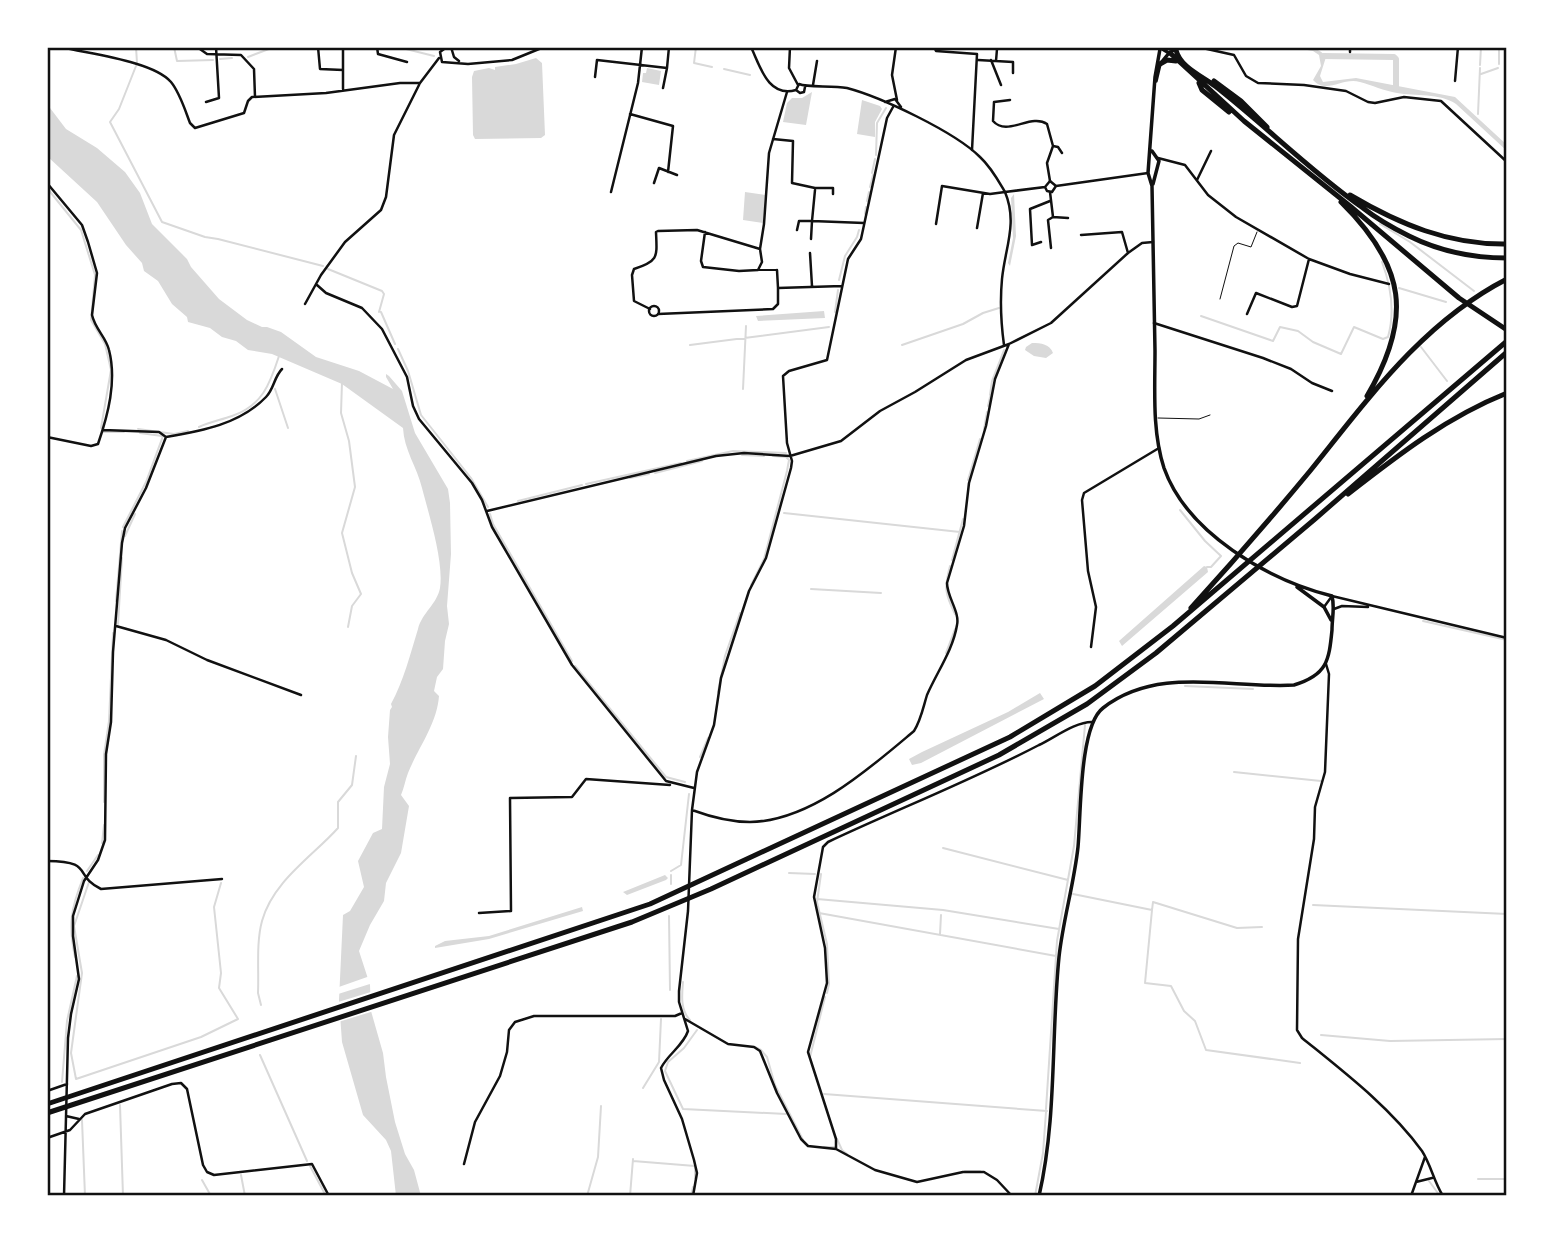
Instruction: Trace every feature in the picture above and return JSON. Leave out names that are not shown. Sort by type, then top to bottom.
[{"type":"highway","points":[[1174,51],[1176,61]]},
{"type":"highway","points":[[1174,51],[1191,69],[1277,139]]},
{"type":"highway","points":[[1160,64],[1167,60],[1176,61],[1244,121],[1322,181],[1476,310],[1505,330]]},
{"type":"highway","points":[[1191,69],[1264,129]]},
{"type":"highway","points":[[1204,78],[1213,81],[1241,101],[1322,181],[1372,238],[1388,265],[1396,293],[1397,323],[1391,348],[1380,374],[1354,417]]},
{"type":"highway","points":[[1213,81],[1251,113],[1264,129]]},
{"type":"highway","points":[[1322,181],[1391,218],[1424,231],[1470,242],[1507,244]]},
{"type":"highway","points":[[1329,183],[1380,220],[1412,237],[1460,254],[1507,258]]},
{"type":"highway","points":[[1173,626],[1244,550],[1384,379],[1432,330],[1468,301],[1507,279]]},
{"type":"highway","points":[[47,1104],[621,914],[703,881],[986,750],[1095,686],[1173,626],[1507,341]]},
{"type":"highway","points":[[47,1113],[654,914],[1009,750],[1074,712],[1126,676],[1315,519],[1507,352]]},
{"type":"highway","points":[[1315,519],[1429,433],[1462,413],[1507,393]]},
{"type":"main road","points":[[1174,51],[1160,48],[1150,158],[1159,448],[1168,476],[1184,505],[1213,535],[1324,607],[1332,626]]},
{"type":"main road","points":[[1155,86],[1160,64],[1174,51]]},
{"type":"main road","points":[[1151,176],[1159,164],[1152,149]]},
{"type":"main road","points":[[1150,158],[1157,157]]},
{"type":"main road","points":[[1039,1196],[1048,1141],[1059,957],[1074,870],[1086,747],[1093,722],[1107,705],[1135,690],[1155,684],[1182,682],[1294,685],[1311,679],[1326,664],[1334,608],[1332,596],[1292,584]]},
{"type":"street","points":[[61,47],[136,64],[159,73],[171,82],[193,127],[244,113],[250,99],[255,97],[420,83]]},
{"type":"street","points":[[197,47],[204,53],[237,53],[248,61],[255,73],[255,97]]},
{"type":"street","points":[[206,102],[219,98],[216,47]]},
{"type":"street","points":[[318,47],[320,69],[343,70]]},
{"type":"street","points":[[343,47],[343,89]]},
{"type":"street","points":[[377,47],[378,54],[407,62]]},
{"type":"street","points":[[305,304],[321,275],[345,242],[381,210],[386,197],[391,143],[420,83],[432,66],[441,60],[461,64],[517,59],[544,47]]},
{"type":"street","points":[[611,192],[630,114],[642,47]]},
{"type":"street","points":[[663,88],[669,47]]},
{"type":"street","points":[[751,47],[762,75],[772,86],[787,92],[796,90],[802,93],[805,87]]},
{"type":"street","points":[[790,47],[789,68],[798,85],[842,87],[894,103],[972,150],[990,168],[1010,205],[1011,233],[1002,276],[1004,345]]},
{"type":"street","points":[[687,1036],[688,1027],[682,1013],[679,991],[688,911],[692,810],[697,772],[714,724],[721,678],[750,592],[766,558],[791,468],[783,376],[789,371],[827,360],[848,259],[861,239],[887,118],[894,103],[896,93],[892,75],[896,47]]},
{"type":"street","points":[[934,47],[936,51],[977,54],[972,150]]},
{"type":"street","points":[[1198,47],[1234,55],[1246,76],[1255,82],[1346,91],[1375,103],[1404,97],[1444,103],[1507,162]]},
{"type":"street","points":[[1455,81],[1458,47]]},
{"type":"street","points":[[441,60],[442,50],[449,48],[461,64]]},
{"type":"street","points":[[996,49],[993,60],[1001,85]]},
{"type":"street","points":[[451,62],[454,57]]},
{"type":"street","points":[[978,60],[1013,59],[1013,72]]},
{"type":"street","points":[[595,77],[597,60],[667,68]]},
{"type":"street","points":[[813,85],[817,61]]},
{"type":"street","points":[[796,90],[798,85]]},
{"type":"street","points":[[757,270],[762,262],[760,248],[768,162],[787,92]]},
{"type":"street","points":[[936,224],[942,186],[983,193],[1005,192],[1045,187],[1050,181],[1047,163],[1053,146],[1050,128],[1041,120],[1004,127],[995,124],[992,117],[994,102],[1010,100]]},
{"type":"street","points":[[630,114],[673,126],[668,172]]},
{"type":"street","points":[[773,139],[793,141],[792,183],[815,188],[833,188],[833,194]]},
{"type":"street","points":[[1053,146],[1058,147],[1062,153]]},
{"type":"street","points":[[1197,180],[1211,150]]},
{"type":"street","points":[[1157,157],[1185,165],[1208,195],[1238,219],[1309,259],[1389,284]]},
{"type":"street","points":[[1159,164],[1166,160]]},
{"type":"street","points":[[654,183],[659,168],[677,175]]},
{"type":"street","points":[[1050,192],[1056,186],[1151,176]]},
{"type":"street","points":[[1050,181],[1056,186]]},
{"type":"street","points":[[47,183],[82,225],[97,273],[92,316],[106,340],[112,371],[112,393],[98,444],[91,446],[47,437]]},
{"type":"street","points":[[1045,187],[1050,192],[1053,218]]},
{"type":"street","points":[[811,239],[815,188]]},
{"type":"street","points":[[977,228],[983,193]]},
{"type":"street","points":[[1041,242],[1032,245],[1030,209],[1050,201]]},
{"type":"street","points":[[1051,248],[1048,220],[1068,218]]},
{"type":"street","points":[[797,230],[799,221],[864,223]]},
{"type":"street","points":[[658,314],[656,307],[650,309],[634,301],[632,275],[634,270],[654,261],[656,232],[689,228],[760,248]]},
{"type":"street","points":[[650,309],[651,315],[773,309],[778,304],[777,270],[703,267],[701,261],[705,232]]},
{"type":"street","points":[[1081,235],[1122,232],[1128,253]]},
{"type":"street","points":[[1050,236],[1056,235]]},
{"type":"street","points":[[489,511],[716,456],[744,453],[790,456],[841,441],[880,411],[966,360],[1009,344],[1051,323],[1128,253],[1142,243],[1153,242]]},
{"type":"street","points":[[810,253],[812,286]]},
{"type":"street","points":[[1247,314],[1256,293],[1297,306],[1309,259]]},
{"type":"street","points":[[317,285],[326,293],[362,308],[383,329],[407,377],[413,406],[419,419],[472,483],[489,511],[492,527],[572,665],[666,781],[674,785]]},
{"type":"street","points":[[778,288],[842,286]]},
{"type":"street","points":[[1154,323],[1263,358],[1291,369],[1312,383],[1332,391]]},
{"type":"street","points":[[692,810],[741,822],[766,821],[787,816],[832,795],[914,731],[947,657],[958,623],[947,593],[947,583],[964,526],[969,483],[986,426],[995,379],[1009,344]]},
{"type":"street","points":[[103,430],[159,432],[166,437],[208,428],[244,415],[268,395],[282,369]]},
{"type":"street","points":[[64,1196],[71,1014],[79,979],[72,925],[87,875],[101,854],[105,840],[106,754],[111,723],[125,528],[146,488],[166,437]]},
{"type":"street","points":[[1091,647],[1096,607],[1087,565],[1082,499],[1084,492],[1159,448]]},
{"type":"street","points":[[1324,607],[1332,596],[1507,638]]},
{"type":"street","points":[[1334,608],[1380,607]]},
{"type":"street","points":[[116,626],[166,640],[207,660],[301,695]]},
{"type":"street","points":[[1326,664],[1329,674],[1325,772],[1315,807],[1314,839],[1298,939],[1297,1030],[1302,1038],[1380,1105],[1425,1157],[1432,1178],[1443,1196]]},
{"type":"street","points":[[836,1149],[808,1052],[827,983],[825,948],[814,897],[823,847],[828,842],[999,765],[1070,729],[1093,722]]},
{"type":"street","points":[[479,913],[510,911],[510,797],[572,797],[586,779],[694,788]]},
{"type":"street","points":[[47,861],[75,863],[90,882],[101,889],[222,879]]},
{"type":"street","points":[[464,1164],[475,1122],[500,1076],[507,1052],[509,1030],[515,1022],[534,1016],[656,1016],[682,1013]]},
{"type":"street","points":[[685,1019],[694,1027]]},
{"type":"street","points":[[688,1027],[700,1028],[727,1044],[754,1047],[760,1051],[777,1093],[804,1144],[836,1149],[875,1170],[904,1180],[923,1182],[963,1172],[984,1172],[997,1180],[1012,1196]]},
{"type":"street","points":[[693,1196],[697,1173],[694,1160],[682,1119],[661,1068],[694,1027]]},
{"type":"street","points":[[47,1138],[65,1133],[85,1114],[181,1083],[187,1089],[203,1165],[207,1172],[214,1175],[312,1164],[329,1196]]},
{"type":"street","points":[[47,1091],[67,1086]]},
{"type":"street","points":[[66,1116],[79,1119]]},
{"type":"street","points":[[1411,1196],[1425,1157]]},
{"type":"street","points":[[1416,1182],[1432,1178]]},
{"type":"lane","points":[[1220,299],[1234,246],[1238,243],[1251,247],[1258,230]]},
{"type":"lane","points":[[1156,418],[1199,419],[1210,415]]},
{"type":"shaded area","points":[[1290,47],[1310,47],[1323,53],[1326,57],[1320,76],[1323,82],[1356,78],[1455,97],[1507,145],[1507,151],[1450,100],[1392,92],[1353,81],[1324,86],[1313,80],[1321,66],[1319,55],[1313,51]]},
{"type":"shaded area","points":[[536,58],[542,63],[545,135],[541,138],[475,139],[474,71],[489,68],[495,70],[495,67]]},
{"type":"shaded area","points":[[647,68],[661,71],[659,85],[642,82]]},
{"type":"shaded area","points":[[812,92],[806,125],[783,122],[787,103],[792,98],[802,98]]},
{"type":"shaded area","points":[[862,100],[882,109],[875,122],[875,137],[857,134]]},
{"type":"shaded area","points":[[47,104],[66,129],[97,148],[125,172],[140,193],[152,224],[187,259],[219,299],[247,320],[281,332],[316,357],[359,371],[393,389],[386,374],[389,376],[402,391],[415,433],[448,489],[451,554],[447,606],[449,624],[443,669],[437,677],[434,691],[439,696],[438,706],[401,795],[409,806],[401,853],[386,883],[384,901],[359,951],[370,985],[371,1011],[383,1053],[395,1122],[421,1196],[396,1196],[391,1151],[386,1140],[363,1115],[342,1042],[339,1000],[343,915],[350,911],[364,887],[358,861],[373,833],[382,829],[384,787],[390,764],[388,737],[391,704],[403,677],[420,623],[440,588],[440,565],[435,538],[403,428],[342,384],[272,354],[248,350],[210,328],[188,322],[187,317],[172,304],[158,281],[144,271],[142,263],[126,245],[97,202],[48,157]]},
{"type":"shaded area","points":[[745,192],[765,195],[763,223],[743,220]]},
{"type":"shaded area","points":[[1014,194],[1016,236],[1010,266],[1008,263],[1013,238],[1011,198]]},
{"type":"shaded area","points":[[824,311],[825,318],[758,321],[756,316]]},
{"type":"shaded area","points":[[1032,343],[1047,346],[1053,353],[1046,358],[1034,356],[1025,350]]},
{"type":"shaded area","points":[[1204,566],[1208,572],[1122,646],[1119,641]]},
{"type":"shaded area","points":[[1040,693],[1044,699],[921,763],[912,765],[909,759],[1008,712]]},
{"type":"shaded area","points":[[665,875],[668,878],[666,880],[627,895],[623,892]]},
{"type":"shaded area","points":[[582,907],[583,911],[489,939],[435,948],[445,941],[489,936]]},
{"type":"pier","points":[[370,976],[373,983],[335,995],[336,988]]},
{"type":"pier","points":[[374,991],[374,1011],[335,1023],[335,1003]]},
{"type":"waterway","points":[[136,47],[137,63]]},
{"type":"waterway","points":[[174,47],[177,61],[213,60]]},
{"type":"waterway","points":[[248,57],[274,47]]},
{"type":"waterway","points":[[398,47],[434,56]]},
{"type":"waterway","points":[[696,47],[694,63],[712,67]]},
{"type":"waterway","points":[[1480,65],[1481,47]]},
{"type":"waterway","points":[[1499,47],[1499,64]]},
{"type":"waterway","points":[[1323,56],[1394,57],[1396,89]]},
{"type":"waterway","points":[[220,59],[232,58]]},
{"type":"waterway","points":[[136,66],[119,109],[110,122],[162,222],[205,237],[323,266]]},
{"type":"waterway","points":[[1478,114],[1480,68]]},
{"type":"waterway","points":[[1481,74],[1498,68]]},
{"type":"waterway","points":[[724,69],[750,75]]},
{"type":"waterway","points":[[876,155],[877,123],[886,108]]},
{"type":"waterway","points":[[872,173],[875,159]]},
{"type":"waterway","points":[[870,187],[873,175]]},
{"type":"waterway","points":[[47,188],[81,230],[95,275],[91,320],[105,344],[111,370],[101,428]]},
{"type":"waterway","points":[[867,201],[869,192]]},
{"type":"waterway","points":[[865,214],[866,207]]},
{"type":"waterway","points":[[1380,224],[1410,242],[1474,291]]},
{"type":"waterway","points":[[839,280],[845,256],[859,230]]},
{"type":"waterway","points":[[1201,316],[1273,341],[1280,327],[1298,331],[1313,342],[1341,354],[1354,327],[1383,339],[1388,337],[1391,299],[1382,262]]},
{"type":"waterway","points":[[328,269],[382,291],[384,294],[379,312]]},
{"type":"waterway","points":[[1399,288],[1446,302]]},
{"type":"waterway","points":[[835,312],[838,290]]},
{"type":"waterway","points":[[902,345],[963,324],[999,308]]},
{"type":"waterway","points":[[381,312],[395,344]]},
{"type":"waterway","points":[[743,389],[746,326]]},
{"type":"waterway","points":[[690,345],[829,327]]},
{"type":"waterway","points":[[1421,347],[1447,381]]},
{"type":"waterway","points":[[398,349],[408,371],[421,415],[471,478],[488,507]]},
{"type":"waterway","points":[[990,395],[992,381],[1004,350]]},
{"type":"waterway","points":[[199,427],[242,412],[258,400],[268,385],[279,356]]},
{"type":"waterway","points":[[342,382],[341,413],[349,441],[355,487],[342,533],[352,573],[361,594],[352,606],[348,627]]},
{"type":"waterway","points":[[275,389],[288,428]]},
{"type":"waterway","points":[[988,406],[990,397]]},
{"type":"waterway","points":[[984,429],[987,412]]},
{"type":"waterway","points":[[138,429],[174,434],[188,431]]},
{"type":"waterway","points":[[104,432],[124,432]]},
{"type":"waterway","points":[[140,433],[162,436]]},
{"type":"waterway","points":[[123,527],[146,482],[163,436]]},
{"type":"waterway","points":[[968,480],[980,439]]},
{"type":"waterway","points":[[687,461],[733,451],[786,453]]},
{"type":"waterway","points":[[742,455],[764,456]]},
{"type":"waterway","points":[[751,585],[764,559],[789,460],[786,457],[773,456]]},
{"type":"waterway","points":[[655,473],[702,461]]},
{"type":"waterway","points":[[586,484],[681,463]]},
{"type":"waterway","points":[[630,478],[649,474]]},
{"type":"waterway","points":[[518,501],[582,485]]},
{"type":"waterway","points":[[1180,510],[1221,556],[1211,567],[1207,567]]},
{"type":"waterway","points":[[784,513],[960,532]]},
{"type":"waterway","points":[[125,536],[135,514]]},
{"type":"waterway","points":[[490,514],[493,524],[572,661]]},
{"type":"waterway","points":[[952,560],[963,519]]},
{"type":"waterway","points":[[116,601],[122,531]]},
{"type":"waterway","points":[[118,624],[122,558]]},
{"type":"waterway","points":[[950,566],[946,591],[955,614]]},
{"type":"waterway","points":[[811,589],[881,593]]},
{"type":"waterway","points":[[718,692],[725,656],[740,613]]},
{"type":"waterway","points":[[1423,621],[1507,640]]},
{"type":"waterway","points":[[946,653],[955,629]]},
{"type":"waterway","points":[[104,802],[104,755],[109,721],[113,633]]},
{"type":"waterway","points":[[575,666],[666,777],[685,782]]},
{"type":"waterway","points":[[1185,686],[1253,689]]},
{"type":"waterway","points":[[1046,1109],[1057,941],[1074,846],[1085,725]]},
{"type":"waterway","points":[[700,757],[708,738]]},
{"type":"waterway","points":[[261,1005],[258,993],[258,947],[267,907],[284,881],[338,828],[338,802],[352,785],[356,756]]},
{"type":"waterway","points":[[1234,772],[1321,781]]},
{"type":"waterway","points":[[671,871],[681,865],[689,794]]},
{"type":"waterway","points":[[102,843],[104,825]]},
{"type":"waterway","points":[[943,848],[1068,880]]},
{"type":"waterway","points":[[87,871],[98,855]]},
{"type":"waterway","points":[[789,873],[815,874]]},
{"type":"waterway","points":[[821,874],[817,902],[827,944],[827,993]]},
{"type":"waterway","points":[[671,875],[671,884]]},
{"type":"waterway","points":[[75,957],[72,917],[83,878]]},
{"type":"waterway","points":[[89,882],[74,926],[82,973],[71,1053],[76,1079],[201,1037],[238,1019],[219,988],[221,973],[214,907],[221,883]]},
{"type":"waterway","points":[[1073,894],[1152,910],[1153,902],[1237,928],[1262,927]]},
{"type":"waterway","points":[[817,899],[943,910],[1059,929]]},
{"type":"waterway","points":[[1313,905],[1507,914]]},
{"type":"waterway","points":[[1152,910],[1145,983],[1171,986],[1184,1011],[1195,1021],[1206,1050],[1300,1063]]},
{"type":"waterway","points":[[819,913],[1056,956]]},
{"type":"waterway","points":[[940,934],[941,915]]},
{"type":"waterway","points":[[669,916],[670,990]]},
{"type":"waterway","points":[[62,1082],[67,1021],[77,976]]},
{"type":"waterway","points":[[683,982],[683,1007],[690,1020]]},
{"type":"waterway","points":[[810,1057],[825,997]]},
{"type":"waterway","points":[[643,1088],[659,1062],[661,1019]]},
{"type":"waterway","points":[[697,1030],[684,1048],[668,1062],[665,1071],[683,1109],[786,1114]]},
{"type":"waterway","points":[[1321,1035],[1390,1041],[1507,1039]]},
{"type":"waterway","points":[[755,1047],[767,1057],[775,1085],[803,1140]]},
{"type":"waterway","points":[[260,1055],[307,1161]]},
{"type":"waterway","points":[[824,1094],[1047,1111]]},
{"type":"waterway","points":[[120,1105],[123,1196]]},
{"type":"waterway","points":[[587,1196],[598,1157],[601,1106]]},
{"type":"waterway","points":[[1035,1196],[1043,1153],[1046,1112]]},
{"type":"waterway","points":[[82,1120],[85,1196]]},
{"type":"waterway","points":[[837,1139],[847,1154]]},
{"type":"waterway","points":[[824,1147],[835,1147]]},
{"type":"waterway","points":[[630,1196],[633,1159]]},
{"type":"waterway","points":[[633,1161],[695,1166],[695,1178]]},
{"type":"waterway","points":[[310,1166],[326,1196]]},
{"type":"waterway","points":[[965,1171],[980,1171]]},
{"type":"waterway","points":[[241,1175],[245,1196]]},
{"type":"waterway","points":[[1478,1179],[1507,1179]]},
{"type":"waterway","points":[[202,1180],[211,1196]]},
{"type":"waterway","points":[[1429,1181],[1440,1196]]},
{"type":"waterway","points":[[691,1196],[693,1187]]}]
